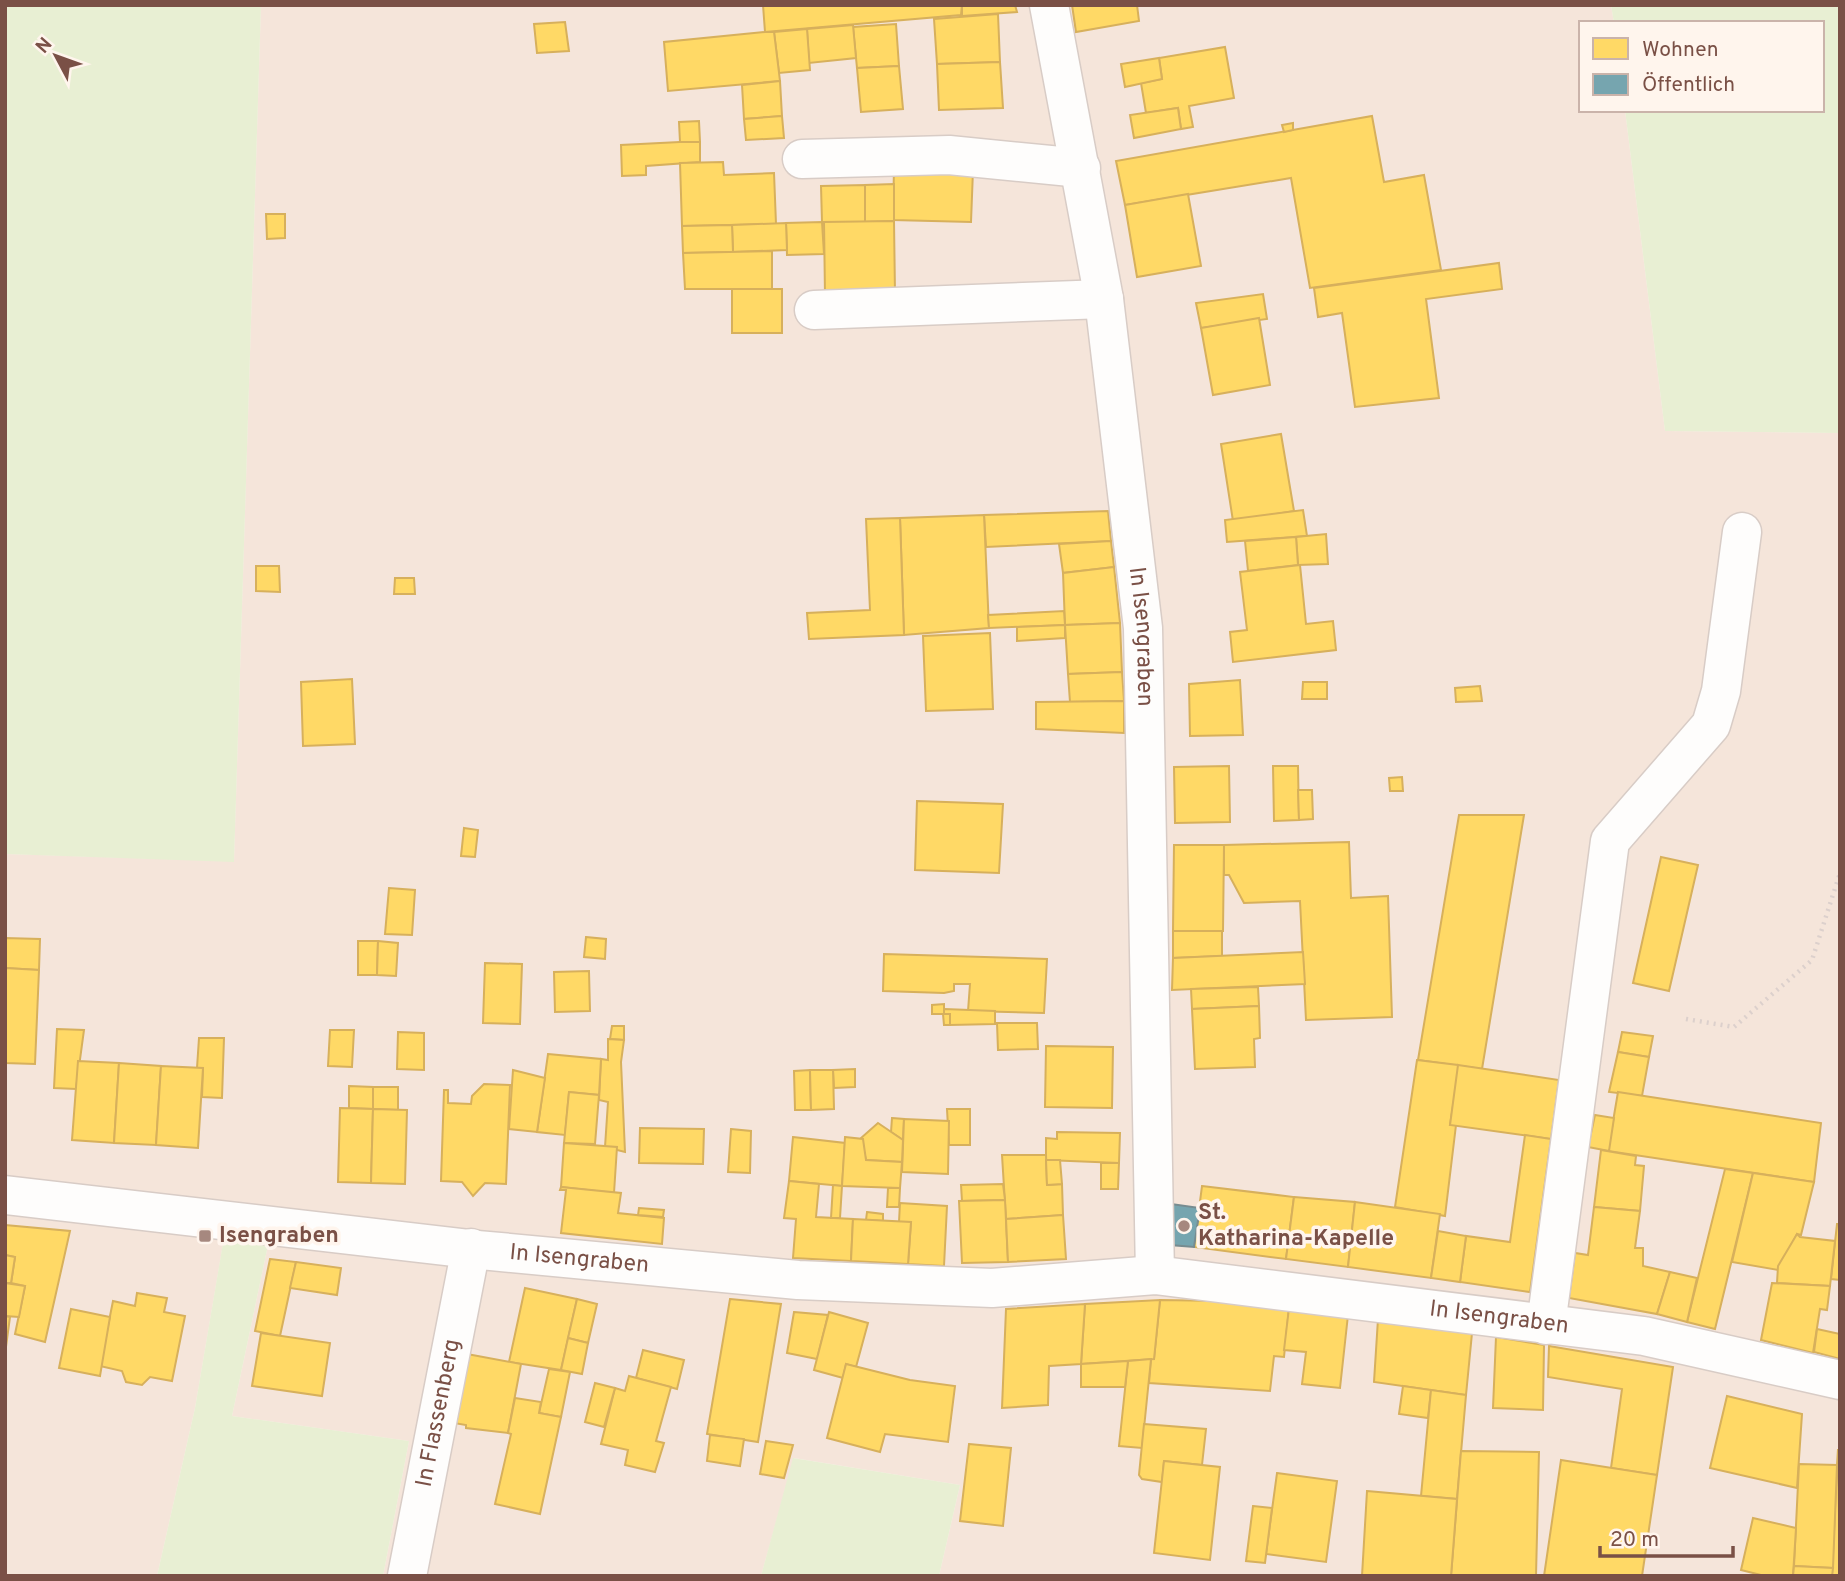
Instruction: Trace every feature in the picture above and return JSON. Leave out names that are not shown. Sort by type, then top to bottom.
[{"type":"street","name":"In Isengraben","points":[[1049,5],[1104,299],[1143,628],[1156,1275]]},
{"type":"street","points":[[802,159],[949,155],[1080,168]]},
{"type":"street","points":[[814,310],[1104,299]]},
{"type":"street","points":[[1546,1325],[1610,841],[1711,725],[1721,691],[1742,532]]},
{"type":"street","name":"In Isengraben","points":[[5,1195],[471,1248],[797,1280],[992,1288],[1156,1275],[1644,1336],[1840,1380]]},
{"type":"street","name":"In Flassenberg","points":[[407,1576],[471,1248]]},
{"type":"path","points":[[1686,1019],[1734,1027],[1812,960],[1840,873]]},
{"type":"shaded area","points":[[261,5],[1611,5],[1614,21],[1579,21],[1579,112],[1625,112],[1665,431],[1840,433],[1840,1576],[939,1576],[960,1485],[794,1458],[761,1576],[383,1576],[409,1441],[232,1416],[268,1245],[224,1238],[195,1408],[157,1576],[5,1576],[5,854],[234,861]]},
{"type":"green space","points":[[5,5],[261,5],[234,862],[5,854]]},
{"type":"green space","points":[[1611,5],[1840,5],[1840,433],[1665,431],[1625,112],[1824,112],[1824,21],[1614,21]]},
{"type":"green space","points":[[224,1237],[268,1245],[232,1416],[409,1441],[383,1576],[157,1576],[195,1408]]},
{"type":"green space","points":[[793,1458],[960,1485],[939,1576],[761,1576]]},
{"type":"building: Wohnen","points":[[763,5],[962,5],[961,15],[765,32]]},
{"type":"building: Wohnen","points":[[962,5],[1015,5],[1017,12],[962,16]]},
{"type":"building: Wohnen","points":[[1072,5],[1137,5],[1139,21],[1076,32]]},
{"type":"building: Wohnen","points":[[998,14],[1000,62],[937,64],[934,19]]},
{"type":"building: Wohnen","points":[[565,22],[569,51],[537,53],[534,24]]},
{"type":"building: Wohnen","points":[[896,24],[899,66],[857,68],[853,27]]},
{"type":"building: Wohnen","points":[[853,25],[856,58],[809,63],[807,29]]},
{"type":"building: Wohnen","points":[[807,29],[810,70],[779,73],[774,32]]},
{"type":"building: Wohnen","points":[[774,32],[780,81],[668,91],[664,42]]},
{"type":"building: Wohnen","points":[[1225,47],[1234,98],[1189,106],[1193,127],[1181,129],[1178,108],[1146,113],[1141,83],[1162,79],[1159,58]]},
{"type":"building: Wohnen","points":[[1159,58],[1162,79],[1125,87],[1121,64]]},
{"type":"building: Wohnen","points":[[1000,62],[1003,108],[939,110],[937,64]]},
{"type":"building: Wohnen","points":[[899,66],[903,109],[861,112],[857,68]]},
{"type":"building: Wohnen","points":[[780,81],[782,116],[744,119],[742,85]]},
{"type":"building: Wohnen","points":[[1178,108],[1181,129],[1134,138],[1130,115]]},
{"type":"building: Wohnen","points":[[782,116],[784,138],[746,140],[744,119]]},
{"type":"building: Wohnen","points":[[1372,116],[1384,182],[1424,175],[1441,270],[1310,288],[1291,178],[1125,205],[1116,161]]},
{"type":"building: Wohnen","points":[[699,121],[700,142],[680,142],[679,122]]},
{"type":"building: Wohnen","points":[[1293,123],[1293,130],[1284,132],[1282,125]]},
{"type":"building: Wohnen","points":[[700,142],[700,162],[646,166],[646,175],[622,176],[621,145]]},
{"type":"building: Wohnen","points":[[723,162],[724,175],[774,173],[776,224],[682,226],[680,163]]},
{"type":"building: Wohnen","points":[[894,167],[973,170],[971,222],[893,220]]},
{"type":"building: Wohnen","points":[[894,184],[894,221],[865,222],[865,185]]},
{"type":"building: Wohnen","points":[[865,185],[865,222],[822,222],[821,186]]},
{"type":"building: Wohnen","points":[[1188,194],[1201,266],[1137,277],[1125,205]]},
{"type":"building: Wohnen","points":[[266,214],[285,214],[285,238],[267,239]]},
{"type":"building: Wohnen","points":[[894,221],[895,294],[825,295],[824,222]]},
{"type":"building: Wohnen","points":[[822,222],[824,254],[787,255],[786,223]]},
{"type":"building: Wohnen","points":[[786,223],[787,250],[733,252],[732,225]]},
{"type":"building: Wohnen","points":[[732,225],[733,252],[683,253],[682,226]]},
{"type":"building: Wohnen","points":[[772,251],[772,289],[685,289],[683,253]]},
{"type":"building: Wohnen","points":[[1499,263],[1502,289],[1426,299],[1439,398],[1355,407],[1342,313],[1318,317],[1314,288]]},
{"type":"building: Wohnen","points":[[732,289],[782,289],[782,333],[732,333]]},
{"type":"building: Wohnen","points":[[1263,294],[1267,319],[1201,328],[1196,303]]},
{"type":"building: Wohnen","points":[[1259,318],[1270,385],[1213,395],[1201,328]]},
{"type":"building: Wohnen","points":[[1281,434],[1294,511],[1233,521],[1221,444]]},
{"type":"building: Wohnen","points":[[1303,510],[1307,536],[1227,542],[1225,520]]},
{"type":"building: Wohnen","points":[[1108,511],[1111,541],[986,547],[984,515]]},
{"type":"building: Wohnen","points":[[984,515],[989,628],[904,635],[900,518]]},
{"type":"building: Wohnen","points":[[900,518],[904,635],[809,639],[807,613],[870,610],[866,519]]},
{"type":"building: Wohnen","points":[[1326,534],[1328,564],[1298,565],[1296,537]]},
{"type":"building: Wohnen","points":[[1296,537],[1298,565],[1248,571],[1245,541]]},
{"type":"building: Wohnen","points":[[1111,541],[1114,567],[1063,573],[1059,544]]},
{"type":"building: Wohnen","points":[[1300,565],[1306,624],[1333,621],[1336,650],[1233,662],[1230,632],[1247,630],[1240,572]]},
{"type":"building: Wohnen","points":[[256,566],[279,566],[280,592],[256,591]]},
{"type":"building: Wohnen","points":[[1114,567],[1120,623],[1065,625],[1063,573]]},
{"type":"building: Wohnen","points":[[395,578],[414,578],[415,594],[394,594]]},
{"type":"building: Wohnen","points":[[1064,611],[1065,625],[989,628],[988,615]]},
{"type":"building: Wohnen","points":[[1120,623],[1122,672],[1068,674],[1065,625]]},
{"type":"building: Wohnen","points":[[1065,625],[1065,638],[1017,641],[1017,627]]},
{"type":"building: Wohnen","points":[[990,633],[993,709],[926,711],[923,636]]},
{"type":"building: Wohnen","points":[[1122,672],[1124,701],[1070,702],[1068,674]]},
{"type":"building: Wohnen","points":[[352,679],[355,744],[303,746],[301,682]]},
{"type":"building: Wohnen","points":[[1240,680],[1243,735],[1190,736],[1189,684]]},
{"type":"building: Wohnen","points":[[1303,682],[1327,682],[1327,699],[1302,699]]},
{"type":"building: Wohnen","points":[[1480,686],[1482,701],[1456,702],[1455,688]]},
{"type":"building: Wohnen","points":[[1124,701],[1124,733],[1036,729],[1036,702]]},
{"type":"building: Wohnen","points":[[1229,766],[1230,822],[1175,823],[1174,767]]},
{"type":"building: Wohnen","points":[[1273,766],[1298,766],[1299,820],[1274,821]]},
{"type":"building: Wohnen","points":[[1402,777],[1403,791],[1390,791],[1389,778]]},
{"type":"building: Wohnen","points":[[1298,790],[1312,790],[1313,819],[1299,820]]},
{"type":"building: Wohnen","points":[[917,801],[1003,804],[999,873],[915,870]]},
{"type":"building: Wohnen","points":[[1459,815],[1524,815],[1482,1069],[1418,1060]]},
{"type":"building: Wohnen","points":[[464,828],[478,830],[475,857],[461,856]]},
{"type":"building: Wohnen","points":[[1349,842],[1351,898],[1388,896],[1392,1017],[1306,1020],[1300,901],[1244,903],[1229,875],[1224,875],[1224,845]]},
{"type":"building: Wohnen","points":[[1174,845],[1224,845],[1223,931],[1173,931]]},
{"type":"building: Wohnen","points":[[1661,857],[1698,865],[1669,991],[1633,983]]},
{"type":"building: Wohnen","points":[[389,888],[415,890],[412,935],[385,934]]},
{"type":"building: Wohnen","points":[[1173,931],[1222,931],[1222,956],[1173,958]]},
{"type":"building: Wohnen","points":[[586,937],[606,939],[605,959],[584,957]]},
{"type":"building: Wohnen","points":[[5,938],[40,939],[39,970],[5,968]]},
{"type":"building: Wohnen","points":[[358,941],[378,941],[377,975],[358,975]]},
{"type":"building: Wohnen","points":[[378,941],[398,943],[396,976],[377,975]]},
{"type":"building: Wohnen","points":[[1303,952],[1305,984],[1172,990],[1173,958]]},
{"type":"building: Wohnen","points":[[884,954],[1047,959],[1044,1013],[968,1011],[970,984],[954,984],[954,991],[944,993],[883,991]]},
{"type":"building: Wohnen","points":[[485,963],[522,964],[520,1024],[483,1023]]},
{"type":"building: Wohnen","points":[[5,968],[39,970],[35,1064],[5,1063]]},
{"type":"building: Wohnen","points":[[589,971],[590,1011],[555,1012],[554,972]]},
{"type":"building: Wohnen","points":[[1258,987],[1259,1006],[1192,1009],[1191,989]]},
{"type":"building: Wohnen","points":[[944,1004],[944,1014],[932,1014],[932,1005]]},
{"type":"building: Wohnen","points":[[1259,1006],[1260,1038],[1254,1039],[1255,1067],[1195,1069],[1192,1009]]},
{"type":"building: Wohnen","points":[[944,1009],[995,1011],[995,1024],[950,1025],[950,1014],[944,1014]]},
{"type":"building: Wohnen","points":[[943,1014],[950,1014],[950,1025],[944,1025]]},
{"type":"building: Wohnen","points":[[997,1023],[1037,1023],[1038,1049],[998,1050]]},
{"type":"building: Wohnen","points":[[612,1026],[624,1026],[624,1040],[610,1039]]},
{"type":"building: Wohnen","points":[[57,1029],[84,1030],[76,1089],[54,1088]]},
{"type":"building: Wohnen","points":[[330,1030],[354,1030],[352,1067],[328,1066]]},
{"type":"building: Wohnen","points":[[398,1032],[424,1033],[424,1070],[397,1069]]},
{"type":"building: Wohnen","points":[[1622,1032],[1653,1036],[1649,1057],[1618,1052]]},
{"type":"building: Wohnen","points":[[199,1038],[224,1038],[222,1098],[202,1097],[203,1068],[197,1068]]},
{"type":"building: Wohnen","points":[[608,1039],[624,1040],[621,1062],[625,1152],[605,1147],[608,1102],[599,1100],[601,1059],[608,1060]]},
{"type":"building: Wohnen","points":[[1046,1046],[1113,1047],[1112,1108],[1045,1107]]},
{"type":"building: Wohnen","points":[[1618,1052],[1649,1057],[1642,1096],[1609,1092]]},
{"type":"building: Wohnen","points":[[548,1054],[601,1059],[599,1095],[569,1092],[565,1135],[537,1132]]},
{"type":"building: Wohnen","points":[[1417,1060],[1458,1065],[1459,1068],[1450,1125],[1456,1125],[1445,1216],[1395,1207]]},
{"type":"building: Wohnen","points":[[78,1061],[119,1063],[114,1143],[72,1140]]},
{"type":"building: Wohnen","points":[[119,1063],[161,1066],[156,1145],[114,1143]]},
{"type":"building: Wohnen","points":[[1458,1065],[1559,1080],[1551,1139],[1450,1125]]},
{"type":"building: Wohnen","points":[[161,1066],[203,1068],[198,1148],[156,1145]]},
{"type":"building: Wohnen","points":[[855,1069],[855,1087],[834,1088],[833,1070]]},
{"type":"building: Wohnen","points":[[513,1070],[545,1078],[537,1132],[509,1129]]},
{"type":"building: Wohnen","points":[[810,1070],[811,1110],[795,1110],[794,1071]]},
{"type":"building: Wohnen","points":[[810,1070],[833,1070],[834,1109],[811,1110]]},
{"type":"building: Wohnen","points":[[484,1084],[510,1085],[506,1184],[485,1183],[473,1196],[462,1182],[441,1181],[444,1090],[448,1090],[448,1103],[471,1104],[472,1096]]},
{"type":"building: Wohnen","points":[[349,1086],[373,1087],[373,1109],[349,1108]]},
{"type":"building: Wohnen","points":[[373,1087],[398,1087],[398,1110],[373,1109]]},
{"type":"building: Wohnen","points":[[569,1092],[599,1095],[595,1144],[564,1143]]},
{"type":"building: Wohnen","points":[[1618,1092],[1821,1123],[1814,1182],[1608,1151]]},
{"type":"building: Wohnen","points":[[340,1108],[373,1109],[371,1183],[338,1182]]},
{"type":"building: Wohnen","points":[[373,1109],[407,1110],[405,1184],[371,1183]]},
{"type":"building: Wohnen","points":[[947,1109],[970,1109],[970,1145],[949,1145]]},
{"type":"building: Wohnen","points":[[1595,1115],[1614,1118],[1609,1151],[1588,1147]]},
{"type":"building: Wohnen","points":[[892,1118],[904,1119],[903,1140],[891,1132]]},
{"type":"building: Wohnen","points":[[904,1119],[949,1121],[948,1174],[902,1172]]},
{"type":"building: Wohnen","points":[[878,1123],[903,1140],[902,1162],[866,1160],[861,1138]]},
{"type":"building: Wohnen","points":[[640,1128],[704,1129],[703,1164],[639,1163]]},
{"type":"building: Wohnen","points":[[731,1129],[751,1131],[750,1173],[728,1172]]},
{"type":"building: Wohnen","points":[[1057,1132],[1120,1133],[1119,1163],[1046,1160],[1046,1138],[1057,1139]]},
{"type":"building: Wohnen","points":[[1525,1135],[1551,1139],[1530,1292],[1460,1282],[1466,1236],[1510,1242]]},
{"type":"building: Wohnen","points":[[793,1137],[845,1143],[842,1186],[789,1181]]},
{"type":"building: Wohnen","points":[[845,1137],[863,1139],[866,1160],[902,1162],[900,1188],[842,1186]]},
{"type":"building: Wohnen","points":[[564,1143],[617,1147],[614,1193],[561,1187]]},
{"type":"building: Wohnen","points":[[1601,1150],[1636,1156],[1635,1165],[1644,1166],[1640,1211],[1594,1207]]},
{"type":"building: Wohnen","points":[[1002,1155],[1046,1155],[1047,1185],[1062,1184],[1063,1215],[1006,1219]]},
{"type":"building: Wohnen","points":[[1046,1160],[1060,1160],[1062,1184],[1047,1185]]},
{"type":"building: Wohnen","points":[[1101,1163],[1119,1163],[1118,1189],[1101,1189]]},
{"type":"building: Wohnen","points":[[1725,1169],[1753,1173],[1715,1329],[1687,1322]]},
{"type":"building: Wohnen","points":[[1753,1173],[1814,1182],[1801,1235],[1797,1234],[1778,1270],[1732,1262]]},
{"type":"building: Wohnen","points":[[789,1181],[819,1184],[816,1217],[853,1219],[851,1261],[793,1258],[796,1219],[784,1218]]},
{"type":"building: Wohnen","points":[[1003,1184],[1005,1200],[962,1201],[961,1185]]},
{"type":"building: Wohnen","points":[[833,1185],[842,1186],[840,1218],[831,1218]]},
{"type":"building: Wohnen","points":[[1202,1186],[1294,1197],[1286,1259],[1194,1247]]},
{"type":"building: Wohnen","points":[[561,1187],[621,1193],[618,1213],[664,1218],[662,1244],[561,1233],[566,1190],[560,1190]]},
{"type":"building: Wohnen","points":[[888,1188],[900,1188],[899,1207],[887,1207]]},
{"type":"building: Wohnen","points":[[1294,1197],[1355,1202],[1348,1267],[1286,1259]]},
{"type":"building: Wohnen","points":[[1005,1200],[1008,1262],[962,1263],[959,1201]]},
{"type":"building: Wohnen","points":[[1355,1202],[1440,1214],[1431,1278],[1348,1267]]},
{"type":"building: Wohnen","points":[[900,1203],[947,1206],[944,1266],[908,1264],[911,1222],[899,1222]]},
{"type":"building: Wohnen","points":[[1594,1207],[1640,1211],[1635,1248],[1643,1248],[1643,1266],[1670,1272],[1657,1314],[1569,1298],[1575,1253],[1588,1255]]},
{"type":"building: Wohnen","points":[[639,1208],[664,1210],[663,1217],[638,1215]]},
{"type":"building: Wohnen","points":[[867,1212],[883,1214],[883,1221],[866,1220]]},
{"type":"building: Wohnen","points":[[1063,1215],[1066,1259],[1008,1262],[1006,1219]]},
{"type":"building: Wohnen","points":[[853,1219],[911,1222],[908,1264],[851,1261]]},
{"type":"building: Wohnen","points":[[1837,1224],[1840,1224],[1840,1280],[1831,1279]]},
{"type":"building: Wohnen","points":[[5,1225],[70,1231],[45,1342],[15,1334],[25,1286],[11,1283],[15,1257],[5,1255]]},
{"type":"building: Wohnen","points":[[1438,1231],[1466,1236],[1460,1282],[1431,1278]]},
{"type":"building: Wohnen","points":[[1797,1234],[1800,1237],[1835,1241],[1830,1286],[1777,1283],[1778,1266]]},
{"type":"building: Wohnen","points":[[5,1255],[15,1257],[11,1283],[5,1283]]},
{"type":"building: Wohnen","points":[[270,1259],[296,1262],[280,1336],[255,1331]]},
{"type":"building: Wohnen","points":[[296,1262],[341,1268],[337,1295],[290,1288]]},
{"type":"building: Wohnen","points":[[1670,1272],[1697,1278],[1687,1322],[1657,1314]]},
{"type":"building: Wohnen","points":[[5,1283],[25,1286],[19,1317],[5,1316]]},
{"type":"building: Wohnen","points":[[1772,1283],[1830,1286],[1827,1310],[1820,1309],[1813,1353],[1761,1340]]},
{"type":"building: Wohnen","points":[[525,1288],[577,1299],[561,1370],[509,1362]]},
{"type":"building: Wohnen","points":[[137,1293],[167,1298],[164,1312],[185,1316],[172,1381],[150,1377],[142,1385],[126,1382],[122,1371],[100,1366],[113,1301],[135,1306]]},
{"type":"building: Wohnen","points":[[577,1299],[597,1304],[588,1343],[568,1338]]},
{"type":"building: Wohnen","points":[[730,1299],[781,1304],[758,1442],[707,1434]]},
{"type":"building: Wohnen","points":[[1160,1300],[1222,1301],[1289,1308],[1284,1357],[1274,1356],[1270,1391],[1149,1383]]},
{"type":"building: Wohnen","points":[[1160,1300],[1154,1359],[1081,1364],[1085,1304]]},
{"type":"building: Wohnen","points":[[1085,1304],[1081,1364],[1049,1366],[1048,1405],[1002,1408],[1006,1309]]},
{"type":"building: Wohnen","points":[[1289,1308],[1348,1315],[1340,1388],[1302,1384],[1306,1352],[1284,1350]]},
{"type":"building: Wohnen","points":[[71,1309],[110,1317],[100,1376],[59,1368]]},
{"type":"building: Wohnen","points":[[794,1312],[828,1315],[817,1359],[787,1353]]},
{"type":"building: Wohnen","points":[[829,1312],[868,1323],[856,1367],[846,1364],[843,1378],[814,1370]]},
{"type":"building: Wohnen","points":[[5,1316],[10,1317],[5,1354]]},
{"type":"building: Wohnen","points":[[1378,1319],[1472,1333],[1466,1395],[1374,1382]]},
{"type":"building: Wohnen","points":[[1817,1329],[1840,1334],[1840,1359],[1814,1352]]},
{"type":"building: Wohnen","points":[[261,1333],[330,1343],[322,1396],[252,1386]]},
{"type":"building: Wohnen","points":[[1496,1337],[1544,1345],[1543,1410],[1493,1408]]},
{"type":"building: Wohnen","points":[[568,1338],[588,1343],[582,1374],[561,1370]]},
{"type":"building: Wohnen","points":[[1549,1346],[1673,1367],[1657,1475],[1611,1468],[1622,1389],[1548,1377]]},
{"type":"building: Wohnen","points":[[643,1350],[684,1360],[677,1389],[636,1378]]},
{"type":"building: Wohnen","points":[[467,1354],[521,1364],[508,1433],[466,1428],[466,1425],[454,1423]]},
{"type":"building: Wohnen","points":[[1151,1359],[1142,1448],[1119,1446],[1128,1361]]},
{"type":"building: Wohnen","points":[[1128,1361],[1125,1387],[1081,1387],[1081,1364]]},
{"type":"building: Wohnen","points":[[846,1364],[910,1380],[955,1386],[948,1442],[885,1434],[880,1452],[827,1438]]},
{"type":"building: Wohnen","points":[[549,1369],[570,1372],[561,1417],[539,1413]]},
{"type":"building: Wohnen","points":[[629,1376],[671,1387],[656,1441],[664,1443],[655,1472],[625,1465],[628,1450],[601,1444],[615,1388],[625,1391]]},
{"type":"building: Wohnen","points":[[595,1383],[615,1388],[604,1427],[585,1422]]},
{"type":"building: Wohnen","points":[[1403,1386],[1431,1390],[1428,1418],[1399,1414]]},
{"type":"building: Wohnen","points":[[1431,1390],[1466,1395],[1457,1499],[1421,1496]]},
{"type":"building: Wohnen","points":[[1727,1396],[1802,1414],[1797,1488],[1710,1468]]},
{"type":"building: Wohnen","points":[[515,1398],[541,1402],[539,1413],[561,1417],[540,1514],[495,1504],[511,1434],[508,1433]]},
{"type":"building: Wohnen","points":[[1144,1424],[1206,1429],[1202,1465],[1164,1461],[1162,1482],[1142,1479],[1139,1475]]},
{"type":"building: Wohnen","points":[[710,1435],[744,1439],[740,1466],[707,1461]]},
{"type":"building: Wohnen","points":[[766,1441],[793,1445],[784,1478],[760,1474]]},
{"type":"building: Wohnen","points":[[969,1444],[1011,1448],[1003,1526],[960,1521]]},
{"type":"building: Wohnen","points":[[1838,1449],[1840,1576],[1832,1576],[1837,1465]]},
{"type":"building: Wohnen","points":[[1461,1451],[1539,1452],[1536,1576],[1451,1576]]},
{"type":"building: Wohnen","points":[[1561,1460],[1657,1475],[1642,1576],[1544,1576]]},
{"type":"building: Wohnen","points":[[1164,1461],[1220,1467],[1210,1560],[1154,1553]]},
{"type":"building: Wohnen","points":[[1799,1464],[1837,1465],[1833,1568],[1794,1566]]},
{"type":"building: Wohnen","points":[[1277,1473],[1337,1481],[1326,1562],[1266,1554]]},
{"type":"building: Wohnen","points":[[1367,1491],[1457,1499],[1451,1576],[1362,1576]]},
{"type":"building: Wohnen","points":[[1253,1506],[1272,1508],[1265,1563],[1246,1561]]},
{"type":"building: Wohnen","points":[[1753,1518],[1796,1528],[1793,1576],[1765,1576],[1741,1570]]},
{"type":"building: Wohnen","points":[[1794,1566],[1833,1568],[1832,1576],[1793,1576]]},
{"type":"building: Öffentlich","name":"St. Katharina-Kapelle","points":[[1171,1204],[1200,1208],[1194,1247],[1170,1245]]},
{"type":"place","name":"St. Katharina-Kapelle","points":[[1184,1226]]},
{"type":"place","name":"Isengraben","points":[[205,1236]]}]
